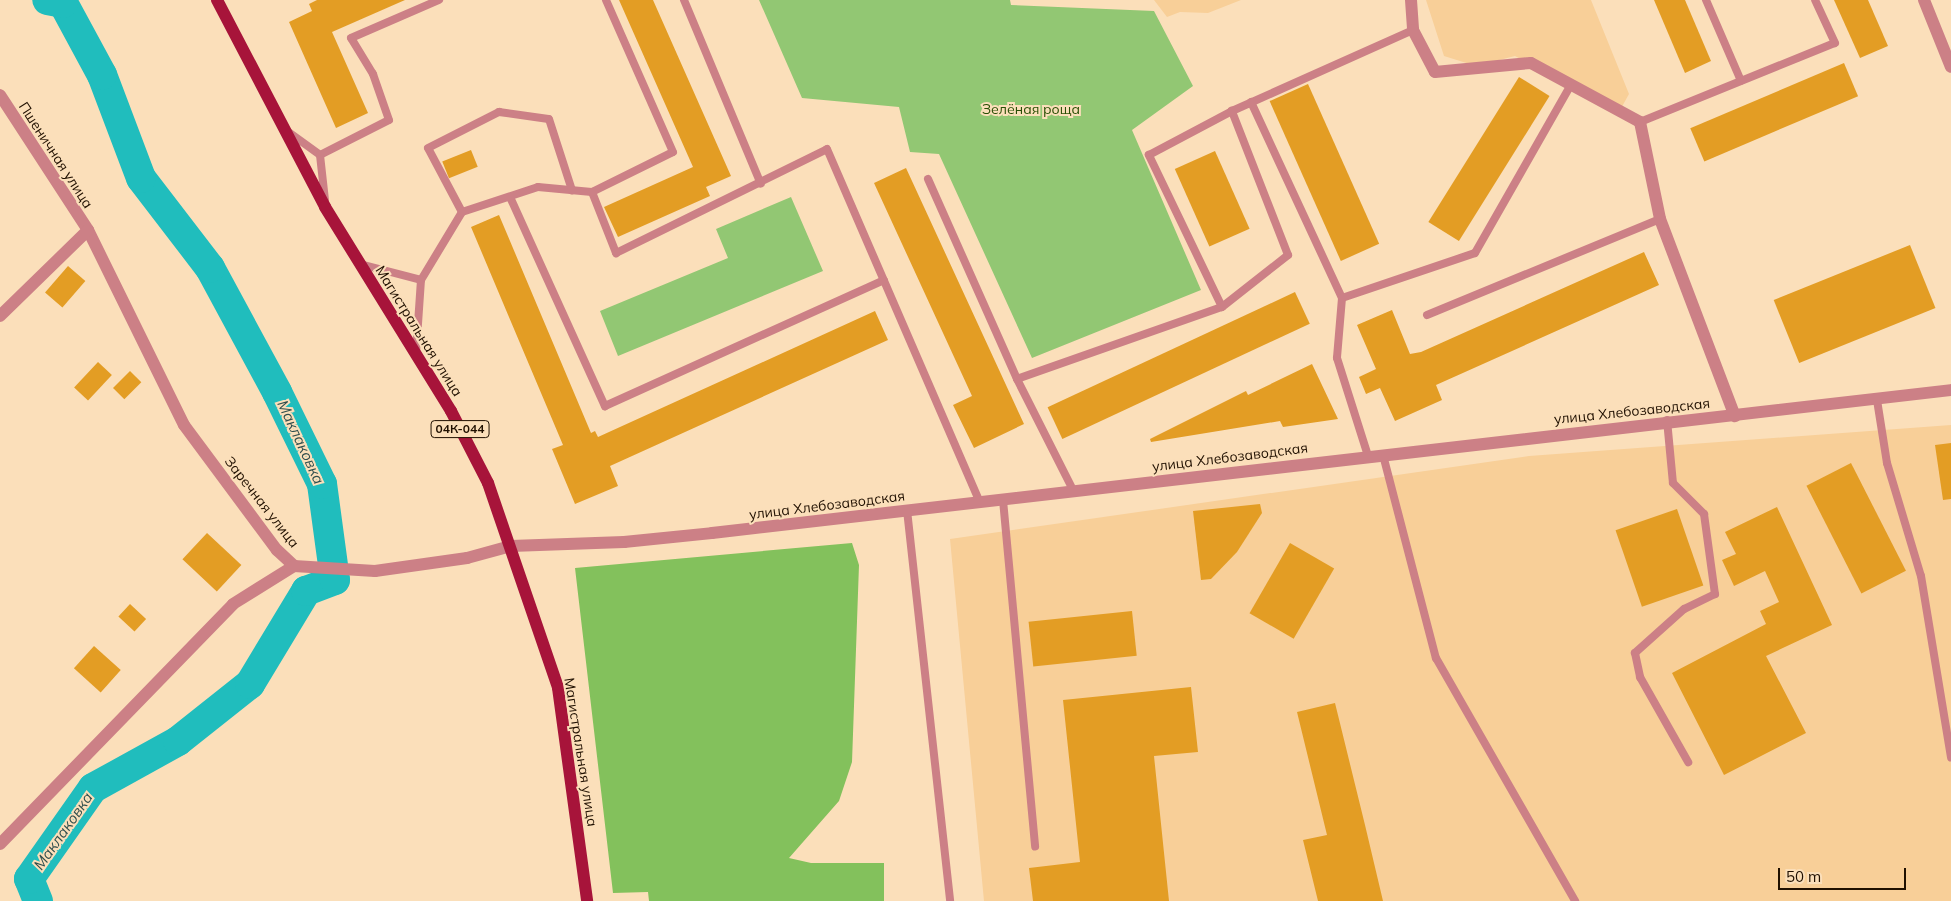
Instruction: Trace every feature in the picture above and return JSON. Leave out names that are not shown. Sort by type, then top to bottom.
[{"type":"main road","name":"Магистральная улица","points":[[217,0],[280,125],[325,207],[451,411],[488,483],[558,688],[586,901]]},
{"type":"street","points":[[1410,0],[1413,30],[1435,72],[1531,63],[1640,122],[1660,219],[1736,416]]},
{"type":"street","points":[[1924,0],[1951,68]]},
{"type":"street","name":"Пшеничная улица","points":[[0,95],[88,230]]},
{"type":"street","points":[[0,316],[88,230]]},
{"type":"street","name":"Заречная улица","points":[[0,844],[232,604],[294,566],[277,550],[184,425],[88,230]]},
{"type":"street","name":"улица Хлебозаводская","points":[[294,566],[375,572],[467,558],[511,546],[624,542],[1003,500],[1073,490],[1667,420],[1736,416],[1951,390]]},
{"type":"lane","points":[[320,155],[389,120],[373,74],[351,38],[439,0]]},
{"type":"lane","points":[[416,356],[421,280],[462,212],[538,187],[592,192],[673,152],[606,0]]},
{"type":"lane","points":[[684,0],[761,184]]},
{"type":"lane","points":[[1706,0],[1741,81]]},
{"type":"lane","points":[[1640,122],[1835,43],[1815,0]]},
{"type":"lane","points":[[1222,307],[1149,155],[1232,111],[1413,30]]},
{"type":"lane","points":[[1342,298],[1475,253],[1571,85]]},
{"type":"lane","points":[[1252,102],[1342,298],[1338,358],[1368,456]]},
{"type":"lane","points":[[1017,379],[1222,307],[1288,254],[1232,111]]},
{"type":"lane","points":[[462,212],[428,148],[499,112],[549,118],[572,190]]},
{"type":"lane","points":[[280,125],[320,155],[325,207]]},
{"type":"lane","points":[[592,192],[616,253],[761,184],[826,149],[980,502]]},
{"type":"lane","points":[[928,179],[1017,379],[1073,490]]},
{"type":"lane","points":[[510,197],[605,406],[884,280]]},
{"type":"lane","points":[[1427,315],[1660,219]]},
{"type":"lane","points":[[360,264],[421,280]]},
{"type":"lane","points":[[1877,400],[1887,463],[1921,576],[1951,758]]},
{"type":"lane","points":[[1667,420],[1673,482],[1704,514],[1715,594],[1684,609],[1635,653],[1640,677],[1688,762]]},
{"type":"lane","points":[[1383,454],[1436,658],[1507,788],[1575,901]]},
{"type":"lane","points":[[1003,500],[1035,847]]},
{"type":"lane","points":[[907,510],[950,901]]},
{"type":"shaded area","points":[[1154,0],[1241,0],[1208,13],[1180,12],[1167,17]]},
{"type":"shaded area","points":[[1426,0],[1591,0],[1629,94],[1619,112],[1515,56],[1476,66],[1444,56]]},
{"type":"shaded area","points":[[1951,425],[1951,901],[984,901],[950,539],[1529,456]]},
{"type":"green space","name":"Зелёная роща","points":[[759,0],[1010,0],[1011,5],[1154,11],[1193,86],[1132,130],[1201,290],[1032,358],[939,154],[910,152],[899,107],[802,98]]},
{"type":"green space","points":[[791,197],[823,271],[618,356],[600,311],[728,258],[716,229]]},
{"type":"green space","points":[[852,543],[859,565],[852,762],[839,801],[789,858],[811,863],[884,863],[884,901],[649,901],[648,892],[613,893],[575,568]]},
{"type":"building","points":[[317,0],[405,0],[332,32],[368,113],[336,128],[289,22],[312,11],[309,4]]},
{"type":"building","points":[[619,0],[653,0],[731,176],[706,187],[710,196],[618,237],[604,207],[693,167]]},
{"type":"building","points":[[1654,0],[1685,0],[1711,61],[1685,73]]},
{"type":"building","points":[[1834,0],[1868,0],[1888,46],[1860,58]]},
{"type":"building","points":[[1844,63],[1858,96],[1704,161],[1690,128]]},
{"type":"building","points":[[1519,77],[1550,96],[1459,241],[1428,222]]},
{"type":"building","points":[[1308,84],[1379,244],[1341,261],[1270,101]]},
{"type":"building","points":[[471,150],[478,167],[449,178],[442,162]]},
{"type":"building","points":[[1215,151],[1250,229],[1209,247],[1175,169]]},
{"type":"building","points":[[906,168],[1024,424],[974,448],[953,405],[972,396],[874,183]]},
{"type":"building","points":[[499,215],[591,433],[595,431],[598,437],[875,311],[888,340],[610,466],[618,486],[575,504],[552,449],[563,445],[471,227]]},
{"type":"building","points":[[1910,245],[1935,308],[1799,363],[1774,300]]},
{"type":"building","points":[[1644,252],[1659,285],[1436,385],[1442,400],[1395,421],[1380,388],[1366,394],[1359,377],[1376,369],[1357,325],[1392,310],[1410,354],[1421,352]]},
{"type":"building","points":[[68,266],[85,281],[62,308],[45,292]]},
{"type":"building","points":[[1295,292],[1310,324],[1062,439],[1048,407]]},
{"type":"building","points":[[98,362],[112,375],[88,401],[74,388]]},
{"type":"building","points":[[1312,364],[1338,419],[1283,427],[1280,421],[1151,442],[1150,439],[1246,391],[1248,395]]},
{"type":"building","points":[[130,371],[141,382],[124,399],[113,388]]},
{"type":"building","points":[[1951,443],[1951,499],[1943,500],[1935,445]]},
{"type":"building","points":[[1851,463],[1906,571],[1861,594],[1806,486]]},
{"type":"building","points":[[1260,504],[1262,513],[1237,552],[1211,579],[1201,580],[1193,511]]},
{"type":"building","points":[[1777,507],[1832,625],[1766,656],[1806,733],[1724,775],[1672,673],[1766,624],[1760,611],[1779,602],[1765,571],[1734,586],[1722,560],[1736,554],[1725,532]]},
{"type":"building","points":[[1677,509],[1703,586],[1642,607],[1616,530]]},
{"type":"building","points":[[207,533],[241,565],[217,591],[182,559]]},
{"type":"building","points":[[1290,543],[1334,568],[1294,639],[1250,613]]},
{"type":"building","points":[[130,604],[146,619],[134,631],[118,616]]},
{"type":"building","points":[[1132,611],[1137,656],[1033,667],[1029,622]]},
{"type":"building","points":[[94,646],[121,670],[101,692],[74,668]]},
{"type":"building","points":[[1191,687],[1198,752],[1154,756],[1169,901],[1033,901],[1029,868],[1080,862],[1063,700]]},
{"type":"building","points":[[1335,703],[1383,901],[1318,901],[1303,840],[1327,835],[1297,712]]},
{"type":"waterway","name":"Маклаковка","points":[[38,901],[29,879],[93,788],[178,741],[250,684],[306,591],[335,580],[322,484],[277,392],[210,268],[141,178],[102,75],[63,3],[47,0]]}]
